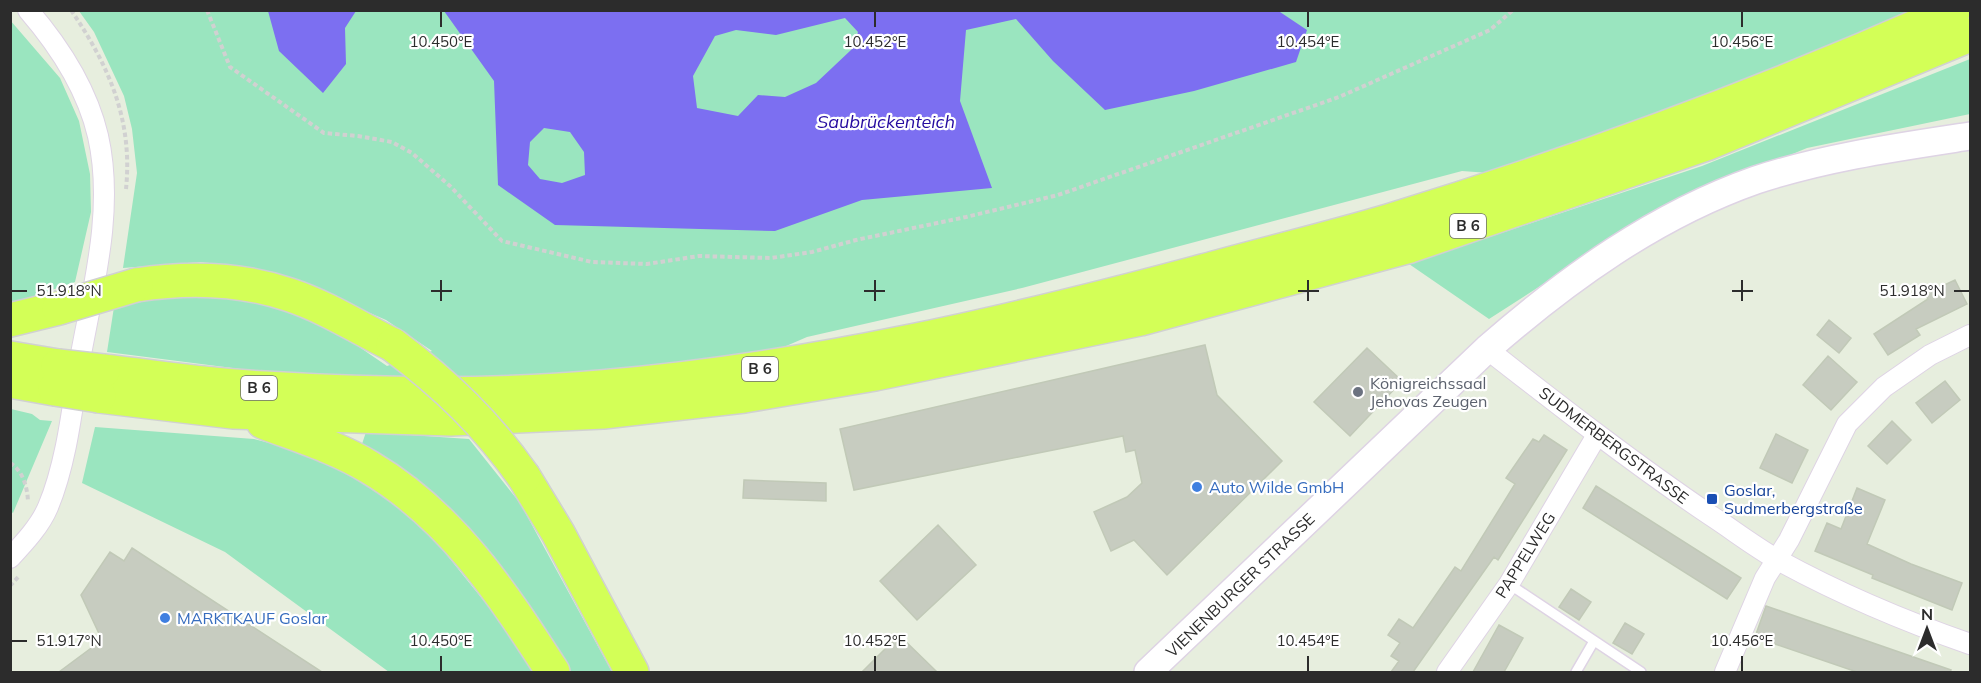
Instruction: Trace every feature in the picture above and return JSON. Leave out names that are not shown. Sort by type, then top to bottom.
[{"type":"highway","name":"B 6","points":[[101,383],[417,393],[501,393],[624,385],[750,370],[868,351],[1137,288],[1394,219],[1518,180],[1730,104],[1882,43],[1954,10]]},
{"type":"highway","name":"B 6","points":[[10,381],[56,377],[101,383],[233,411],[451,419],[603,412],[744,396],[864,376],[1140,319],[1410,246],[1706,144],[1971,35]]},
{"type":"highway","points":[[10,320],[136,285],[164,280],[191,279],[258,286],[291,296],[393,345],[435,378],[472,412],[510,457],[558,532],[632,672]]},
{"type":"highway","name":"B 6","points":[[10,358],[56,377]]},
{"type":"highway","points":[[233,411],[331,447],[368,466],[403,489],[453,534],[501,593],[553,672]]},
{"type":"street","points":[[10,558],[28,538],[47,510],[54,490],[69,424],[102,227],[105,189],[98,136],[90,109],[65,58],[48,32],[28,10]]},
{"type":"street","name":"VIENENBURGER STRASSE","points":[[1148,672],[1487,349],[1533,309],[1600,260],[1666,222],[1714,198],[1756,181],[1800,167],[1864,152],[1971,135]]},
{"type":"street","points":[[1725,672],[1765,578],[1789,540],[1847,424],[1884,387],[1930,355],[1971,335]]},
{"type":"street","name":"SUDMERBERGSTRASSE","points":[[1487,349],[1597,435],[1674,491],[1776,559],[1849,597],[1914,625],[1971,644]]},
{"type":"street","name":"PAPPELWEG","points":[[1447,672],[1509,584],[1597,435]]},
{"type":"lane","points":[[1509,584],[1641,672]]},
{"type":"lane","points":[[1576,672],[1594,641]]},
{"type":"path","points":[[207,10],[230,67],[324,133],[392,142],[412,153],[450,186],[501,241],[592,262],[647,264],[699,256],[771,258],[812,252],[1058,195],[1339,97],[1490,30],[1513,10]]},
{"type":"path","points":[[10,463],[22,474],[28,505],[47,510]]},
{"type":"green space","points":[[79,11],[1919,11],[1778,72],[1489,173],[1462,171],[1022,288],[807,337],[770,353],[639,369],[465,380],[264,372],[107,352],[114,307],[137,301],[200,292],[289,307],[333,329],[387,366],[432,351],[386,320],[292,279],[252,268],[201,262],[123,268],[137,173],[132,129],[124,96],[94,32]]},
{"type":"green space","points":[[10,20],[60,78],[79,121],[90,174],[91,212],[75,282],[11,304]]},
{"type":"green space","points":[[1970,59],[1970,114],[1807,148],[1658,210],[1489,319],[1409,264],[1702,166]]},
{"type":"green space","points":[[11,409],[32,414],[40,420],[52,421],[13,513],[10,511]]},
{"type":"green space","points":[[95,427],[254,439],[319,456],[371,482],[426,529],[496,616],[535,672],[389,672],[225,552],[82,483]]},
{"type":"green space","points":[[366,432],[469,439],[520,503],[612,672],[567,672],[494,556],[456,515],[400,470],[361,447]]},
{"type":"water","name":"Saubrückenteich","points":[[1277,10],[1307,30],[1296,62],[1194,91],[1105,110],[1053,61],[1016,19],[966,30],[960,101],[992,188],[862,200],[775,231],[555,225],[498,185],[494,81],[444,11]],"holes":[[[845,18],[858,32],[851,50],[816,83],[785,97],[758,95],[738,116],[697,108],[693,76],[715,36],[736,30],[776,35]],[[544,128],[570,132],[584,152],[585,175],[562,183],[540,179],[528,165],[530,142]]]},
{"type":"water","points":[[268,11],[356,11],[345,28],[346,64],[323,93],[279,51]]},
{"type":"building","points":[[1955,280],[1967,304],[1916,329],[1920,335],[1888,355],[1874,334],[1928,299],[1925,294]]},
{"type":"building","points":[[1829,320],[1851,338],[1839,353],[1817,335]]},
{"type":"building","points":[[1205,345],[1217,395],[1282,461],[1167,575],[1134,540],[1111,551],[1094,512],[1127,497],[1142,483],[1135,450],[1126,452],[1123,436],[854,490],[840,429]]},
{"type":"building","name":"Königreichssaal Jehovas Zeugen","points":[[1367,348],[1402,381],[1350,436],[1314,402]]},
{"type":"building","points":[[1828,356],[1857,382],[1831,410],[1803,385]]},
{"type":"building","points":[[1945,381],[1960,400],[1932,423],[1916,403]]},
{"type":"building","points":[[1892,421],[1911,440],[1887,464],[1868,446]]},
{"type":"building","points":[[1776,434],[1808,450],[1792,483],[1760,468]]},
{"type":"building","points":[[1544,435],[1567,450],[1498,560],[1494,557],[1413,672],[1391,672],[1399,661],[1391,656],[1400,643],[1388,635],[1399,619],[1413,628],[1455,567],[1461,571],[1515,484],[1506,478],[1533,439],[1539,442]]},
{"type":"building","points":[[744,480],[826,483],[826,501],[743,498]]},
{"type":"building","points":[[1596,486],[1741,578],[1727,599],[1583,508]]},
{"type":"building","points":[[1857,488],[1885,500],[1867,544],[1962,583],[1952,610],[1872,578],[1873,575],[1815,551],[1827,523],[1841,529]]},
{"type":"building","points":[[938,525],[976,565],[917,620],[880,581]]},
{"type":"building","name":"MARKTKAUF Goslar","points":[[132,548],[322,672],[59,672],[102,640],[81,595],[110,552],[124,561]]},
{"type":"building","points":[[1571,589],[1591,602],[1579,620],[1559,607]]},
{"type":"building","points":[[1766,606],[1951,670],[1950,672],[1857,672],[1775,644],[1755,637]]},
{"type":"building","points":[[1625,623],[1644,634],[1632,654],[1613,643]]},
{"type":"building","points":[[1499,625],[1523,638],[1504,672],[1473,672]]},
{"type":"building","points":[[899,635],[937,672],[862,672]]},
{"type":"place","name":"Königreichssaal Jehovas Zeugen","points":[[1358,392]]},
{"type":"place","name":"Auto Wilde GmbH","points":[[1197,487]]},
{"type":"place","name":"Goslar, Sudmerbergstraße","points":[[1712,499]]},
{"type":"place","name":"MARKTKAUF Goslar","points":[[165,618]]}]
